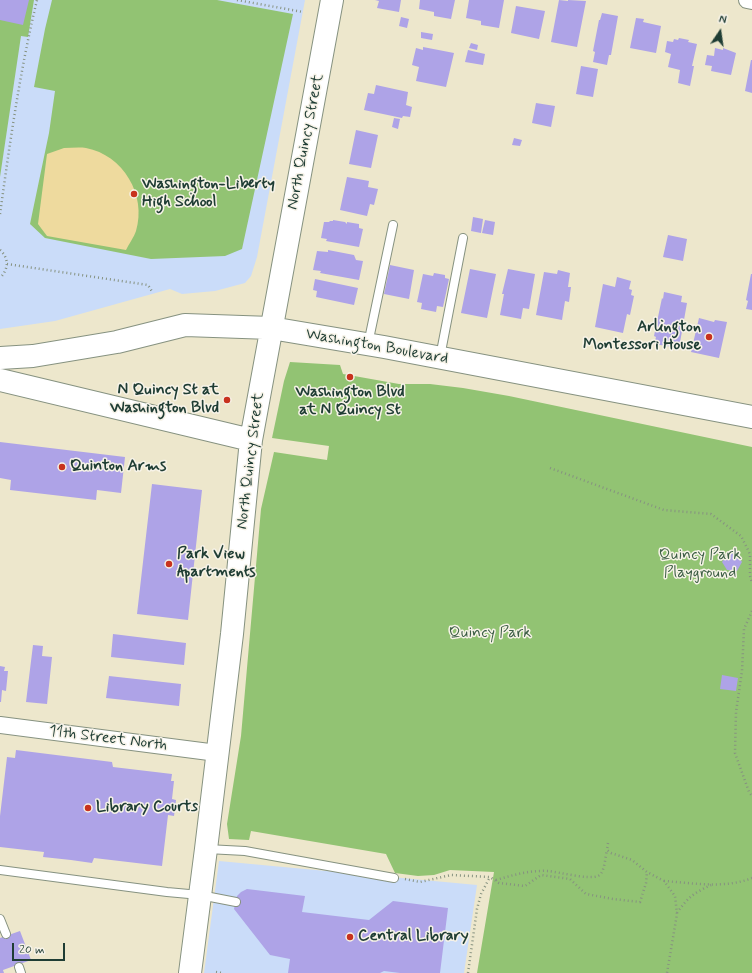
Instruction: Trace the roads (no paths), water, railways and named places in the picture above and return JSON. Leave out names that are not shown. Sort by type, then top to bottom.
[{"type":"main road","name":"North Quincy Street","points":[[190,973],[232,634],[250,440],[332,0]]},
{"type":"main road","name":"Washington Boulevard","points":[[0,358],[33,356],[117,342],[185,325],[270,328],[440,358],[752,417]]},
{"type":"main road","points":[[0,380],[250,440]]},
{"type":"street","points":[[747,0],[752,1]]},
{"type":"street","name":"11th Street North","points":[[0,725],[217,753]]},
{"type":"lane","points":[[368,345],[393,225]]},
{"type":"lane","points":[[440,358],[463,238]]},
{"type":"lane","points":[[206,849],[245,851],[394,878]]},
{"type":"lane","points":[[0,870],[200,895],[236,902]]},
{"type":"lane","points":[[0,919],[6,934]]},
{"type":"place","name":"Washington-Liberty High School","points":[[134,194]]},
{"type":"place","name":"Arlington Montessori House","points":[[709,337]]},
{"type":"place","name":"Washington Blvd at N Quincy St","points":[[350,377]]},
{"type":"place","name":"N Quincy St at Washington Blvd","points":[[227,400]]},
{"type":"place","name":"Quinton Arms","points":[[62,467]]},
{"type":"place","name":"Park View Apartments","points":[[169,564]]},
{"type":"place","name":"Library Courts","points":[[88,808]]},
{"type":"place","name":"Central Library","points":[[350,937]]},
{"type":"park label","name":"Quincy Park Playground","points":[[700,565]]},
{"type":"park label","name":"Quincy Park","points":[[490,634]]}]
